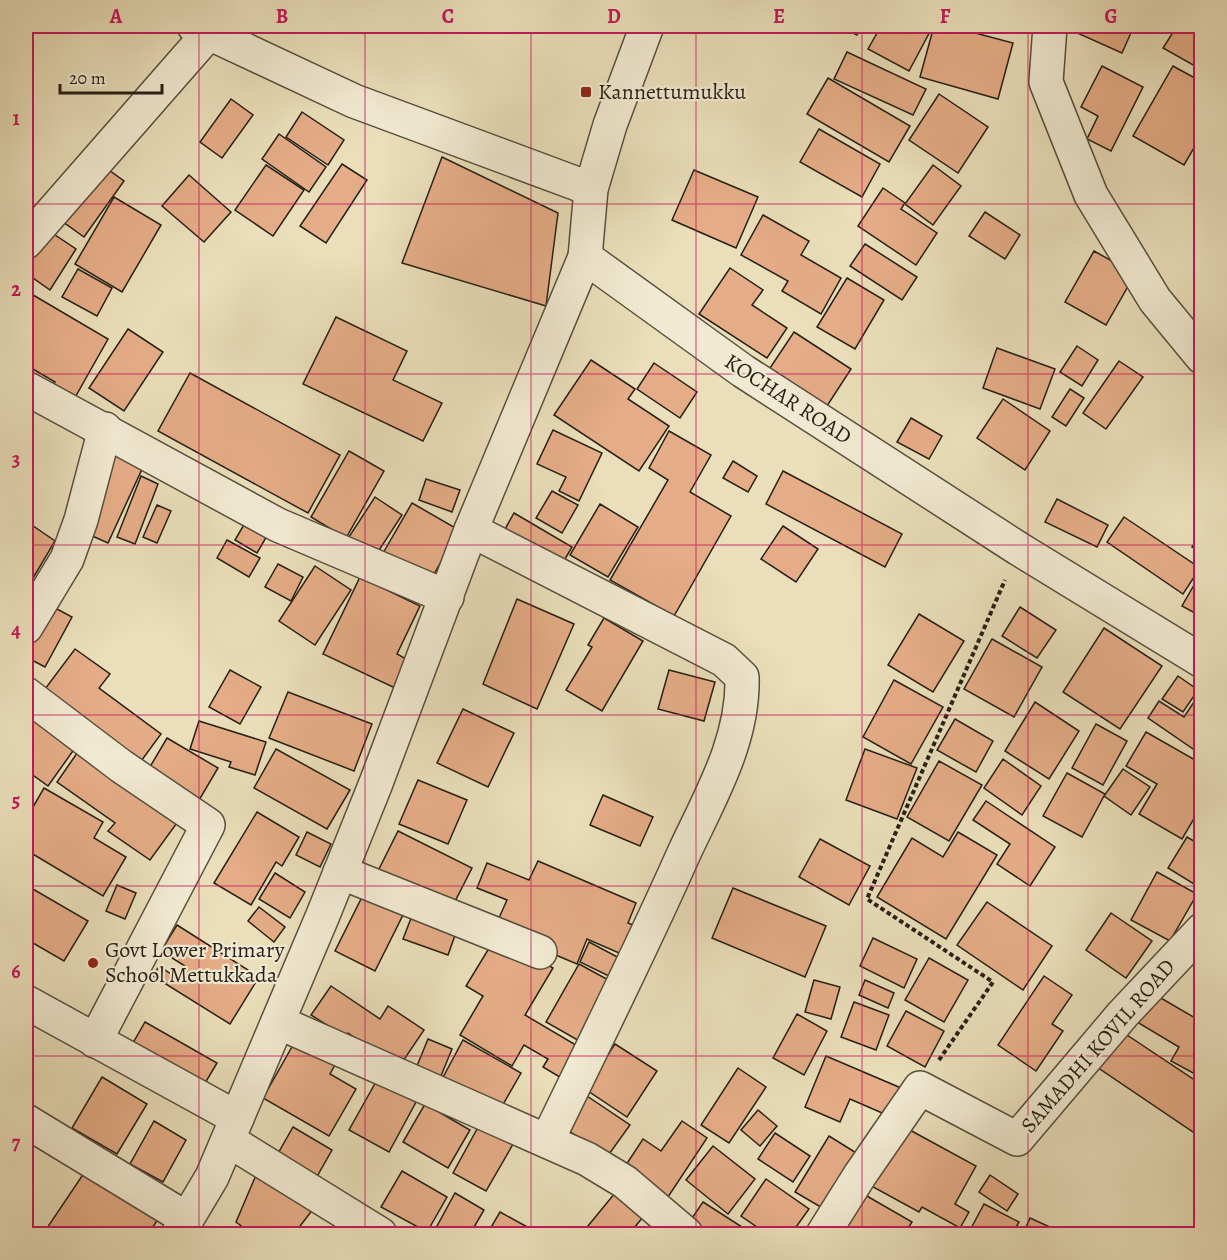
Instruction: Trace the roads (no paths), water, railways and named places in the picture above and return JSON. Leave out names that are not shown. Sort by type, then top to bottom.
[{"type":"street","points":[[26,1121],[183,1227],[212,1177],[278,1022],[340,872],[471,530],[585,258],[591,189],[610,125],[647,26]]},
{"type":"street","points":[[1050,26],[1046,82],[1091,195],[1155,300],[1202,357]]},
{"type":"street","points":[[26,242],[201,30],[354,101],[591,189]]},
{"type":"street","name":"KOCHAR ROAD","points":[[585,258],[743,371],[1019,549],[1202,661]]},
{"type":"street","points":[[26,387],[278,525],[447,597]]},
{"type":"street","points":[[26,627],[67,559],[81,520],[105,429]]},
{"type":"street","points":[[471,530],[724,660],[742,677],[743,703],[736,735],[663,900],[547,1142]]},
{"type":"street","points":[[26,694],[121,766],[208,825],[95,1041]]},
{"type":"street","points":[[340,872],[540,952]]},
{"type":"street","name":"SAMADHI KOVIL ROAD","points":[[823,1234],[860,1175],[921,1088],[1017,1139],[1123,1014],[1201,931]]},
{"type":"street","points":[[26,1002],[95,1041],[232,1129],[380,1234]]},
{"type":"street","points":[[278,1022],[587,1159],[625,1182],[686,1234]]},
{"type":"place","name":"Kannettumukku","points":[[586,92]]},
{"type":"place","name":"Govt Lower Primary School Mettukkada","points":[[93,963]]}]
